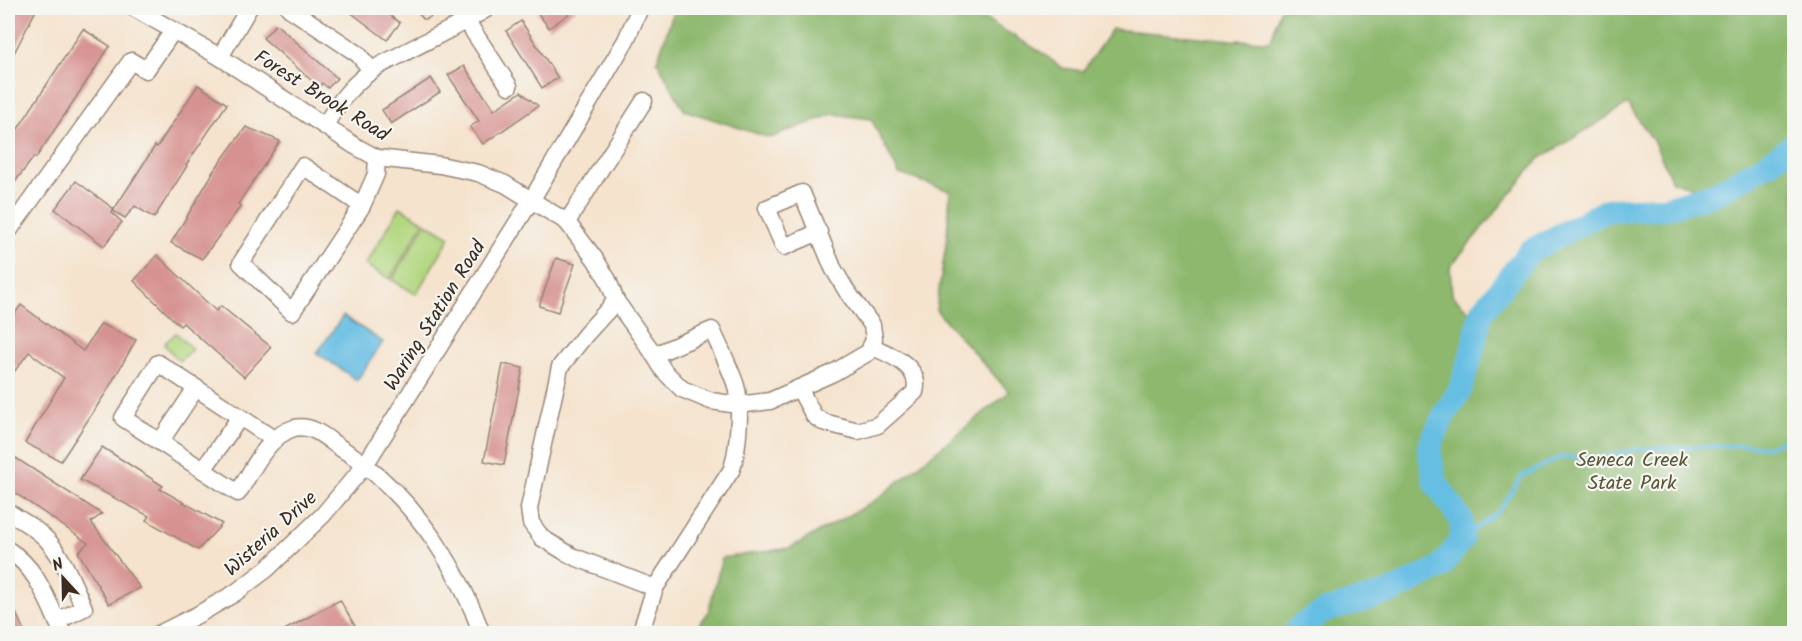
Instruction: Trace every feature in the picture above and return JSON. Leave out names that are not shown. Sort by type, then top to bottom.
[{"type":"street","name":"Forest Brook Road","points":[[134,8],[220,57],[355,146],[377,158],[459,168],[478,173],[505,184],[567,222],[595,259],[608,280],[616,301],[664,371],[682,389],[711,401],[738,405],[770,401],[849,365],[869,352],[871,346]]},
{"type":"street","points":[[220,57],[249,8]]},
{"type":"street","points":[[289,8],[358,54],[371,70]]},
{"type":"street","points":[[325,125],[341,99],[371,70],[426,41],[463,14],[488,8]]},
{"type":"street","name":"Waring Station Road","points":[[365,465],[532,199],[626,40],[640,8]]},
{"type":"street","points":[[463,14],[509,86]]},
{"type":"street","points":[[8,232],[131,61],[146,70],[173,31]]},
{"type":"street","points":[[567,222],[644,101]]},
{"type":"street","points":[[362,206],[303,166],[242,263],[292,312],[362,206],[376,174],[377,158]]},
{"type":"street","points":[[799,388],[814,416],[823,422],[858,431],[878,425],[915,392],[917,385],[914,375],[906,364],[871,346],[874,339],[872,325],[833,268],[819,232]]},
{"type":"street","points":[[616,301],[560,367],[529,508],[531,523],[542,538],[572,556],[655,588]]},
{"type":"street","points":[[640,633],[655,588],[732,469],[737,452],[736,387],[712,330],[654,354]]},
{"type":"street","points":[[275,440],[158,363],[123,418],[238,493],[267,448],[275,440],[295,428],[311,428],[365,465],[387,484],[414,513],[449,561],[482,633]]},
{"type":"street","points":[[160,442],[196,388]]},
{"type":"street","points":[[203,470],[240,417]]},
{"type":"street","name":"Wisteria Drive","points":[[159,633],[199,614],[235,593],[267,569],[323,515],[365,465]]},
{"type":"street","points":[[8,512],[34,528],[49,542],[64,564],[84,608],[60,627],[32,571],[8,550]]},
{"type":"green space","name":"Seneca Creek State Park","points":[[675,8],[966,8],[1041,52],[1062,68],[1083,71],[1112,29],[1232,40],[1271,41],[1280,8],[1794,8],[1794,633],[693,633],[708,613],[722,558],[790,548],[876,500],[1009,392],[936,310],[947,238],[950,191],[899,174],[871,119],[833,114],[770,138],[684,110],[657,61]],"holes":[[[1628,104],[1654,142],[1672,181],[1713,195],[1665,208],[1607,210],[1530,251],[1481,313],[1468,310],[1452,295],[1450,267],[1539,159]]]},
{"type":"green space","points":[[400,207],[424,222],[390,279],[365,265]]},
{"type":"green space","points":[[426,223],[450,237],[416,294],[392,280]]},
{"type":"green space","points":[[176,333],[192,349],[179,361],[164,344]]},
{"type":"water","points":[[343,316],[383,342],[357,380],[317,353]]},
{"type":"building","points":[[11,8],[37,8],[8,65],[8,14]]},
{"type":"building","points":[[345,8],[380,8],[400,23],[387,40]]},
{"type":"building","points":[[415,8],[443,8],[427,19],[423,19]]},
{"type":"building","points":[[543,8],[577,8],[549,28],[537,12]]},
{"type":"building","points":[[521,21],[558,78],[542,88],[506,31]]},
{"type":"building","points":[[276,24],[337,78],[328,88],[322,83],[319,87],[263,38]]},
{"type":"building","points":[[83,29],[110,46],[36,158],[34,157],[8,191],[8,144]]},
{"type":"building","points":[[464,66],[494,110],[521,92],[538,106],[483,144],[470,127],[479,121],[448,75]]},
{"type":"building","points":[[431,78],[440,92],[391,124],[382,110]]},
{"type":"building","points":[[198,85],[227,104],[154,218],[135,206],[125,218],[113,211],[155,146],[157,147]]},
{"type":"building","points":[[246,127],[280,141],[238,204],[241,206],[202,259],[171,243],[212,173]]},
{"type":"building","points":[[76,181],[114,209],[112,213],[122,222],[104,246],[55,209]]},
{"type":"building","points":[[157,255],[216,311],[221,306],[271,347],[244,377],[183,323],[180,326],[134,281]]},
{"type":"building","points":[[556,258],[575,264],[558,312],[539,306]]},
{"type":"building","points":[[21,305],[83,351],[101,324],[136,340],[105,394],[61,461],[25,443],[64,378],[29,352],[8,380],[8,323]]},
{"type":"building","points":[[503,364],[523,368],[504,465],[484,461]]},
{"type":"building","points":[[102,447],[163,486],[160,489],[222,524],[198,550],[146,520],[149,516],[80,480]]},
{"type":"building","points":[[8,453],[102,514],[91,522],[140,588],[109,604],[78,552],[88,543],[8,488]]},
{"type":"building","points":[[8,596],[25,633],[8,633]]},
{"type":"building","points":[[340,600],[359,633],[279,633]]},
{"type":"waterway","points":[[1294,634],[1300,626],[1325,611],[1391,592],[1441,567],[1462,539],[1461,520],[1435,481],[1429,448],[1444,415],[1460,390],[1471,357],[1481,313],[1530,251],[1607,210],[1665,208],[1714,194],[1765,165],[1794,145]]},
{"type":"waterway","points":[[1462,539],[1499,511],[1522,476],[1561,457],[1598,458],[1637,449],[1746,445],[1768,447],[1794,435]]}]
